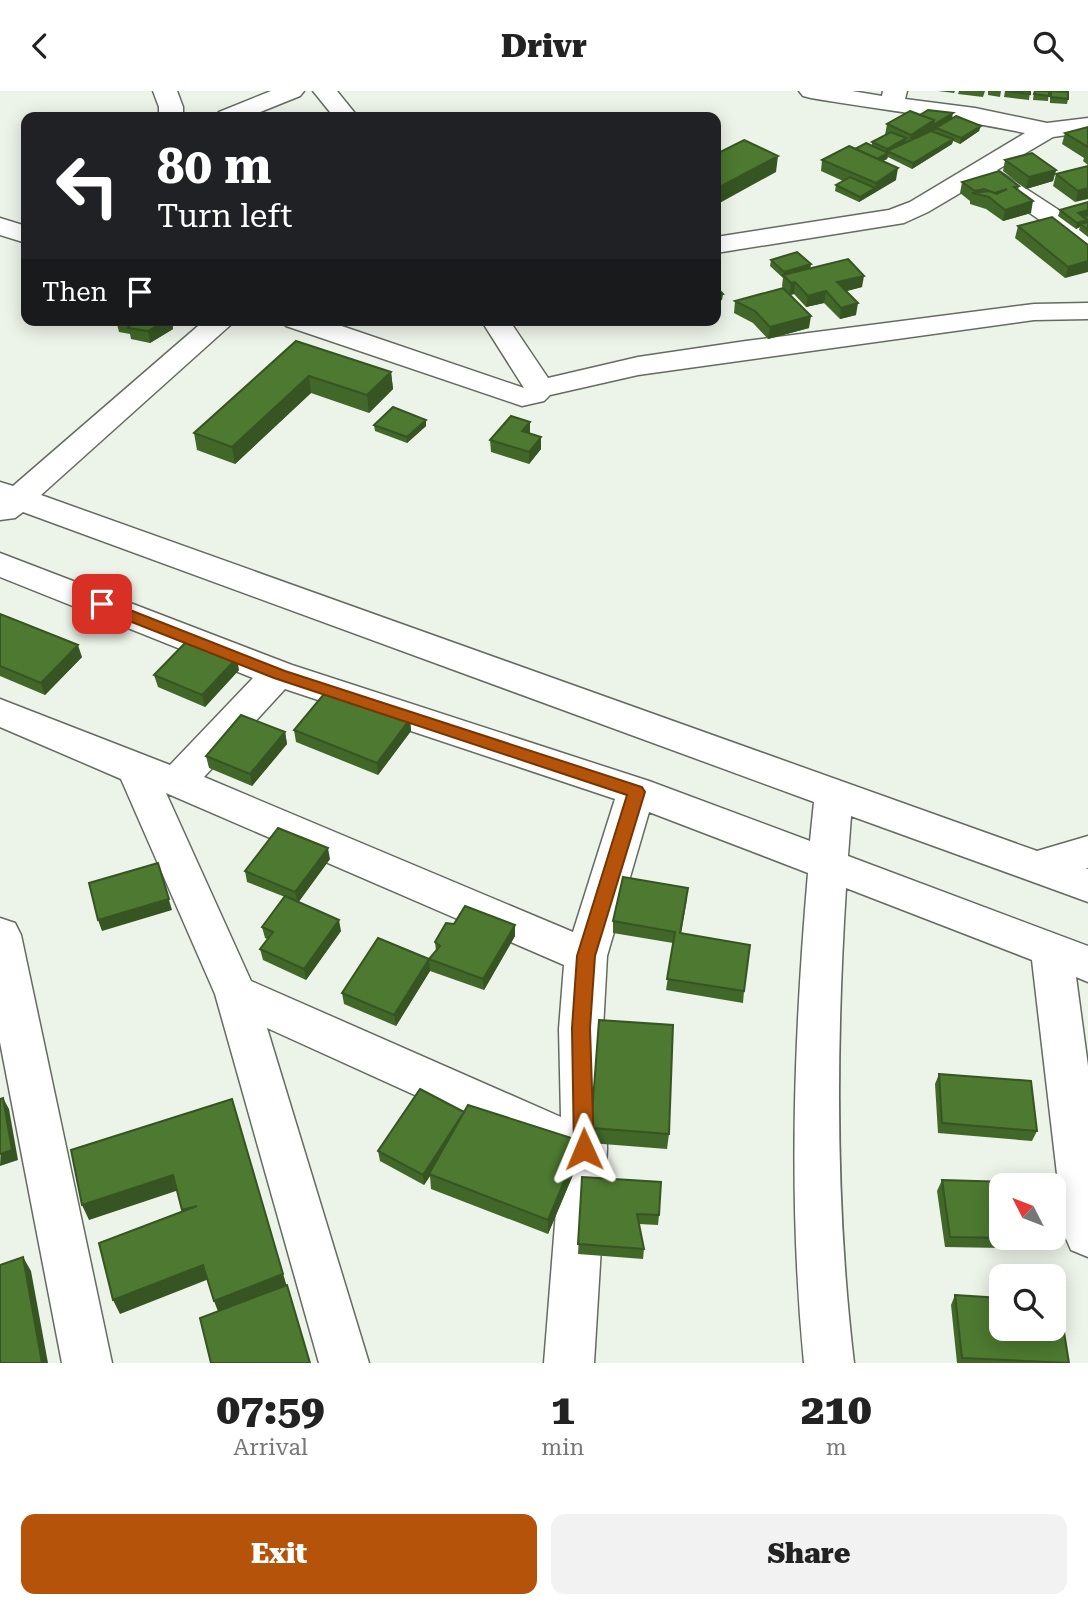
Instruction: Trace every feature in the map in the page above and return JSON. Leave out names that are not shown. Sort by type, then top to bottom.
[{"type":"street","points":[[164,91],[171,112]]},
{"type":"street","points":[[240,112],[292,91]]},
{"type":"street","points":[[325,91],[342,112]]},
{"type":"street","points":[[811,91],[893,98],[1046,130],[1088,125]]},
{"type":"street","points":[[721,244],[895,217],[919,207],[1046,130]]},
{"type":"street","points":[[979,169],[1088,241]]},
{"type":"street","points":[[0,226],[21,233]]},
{"type":"street","points":[[314,326],[522,397],[533,395],[540,389],[609,375],[638,366],[1034,311],[1085,310]]},
{"type":"street","points":[[6,502],[215,326]]},
{"type":"street","points":[[499,326],[540,389]]},
{"type":"street","points":[[6,502],[834,792],[1088,886]]},
{"type":"street","points":[[0,564],[279,674],[636,792],[1070,957],[1088,1234]]},
{"type":"street","points":[[177,782],[279,674]]},
{"type":"street","points":[[0,712],[136,769],[177,782],[586,956]]},
{"type":"street","points":[[136,769],[236,994],[344,1363]]},
{"type":"street","points":[[569,1363],[584,1149],[581,1028],[586,956],[636,792]]},
{"type":"street","points":[[830,1363],[821,1297],[816,1095],[834,792]]},
{"type":"street","points":[[1038,867],[1088,852]]},
{"type":"street","points":[[0,935],[87,1363]]},
{"type":"street","points":[[236,994],[584,1149]]},
{"type":"building","points":[[1006,91],[1030,91],[1030,94]]},
{"type":"building","points":[[1035,91],[1049,91],[1049,96],[1034,94]]},
{"type":"building","points":[[1051,91],[1068,92],[1068,99],[1051,97]]},
{"type":"building","points":[[928,110],[953,113],[933,125],[934,120],[920,115]]},
{"type":"building","points":[[910,111],[934,120],[911,135],[887,124]]},
{"type":"building","points":[[956,116],[981,126],[961,138],[936,128]]},
{"type":"building","points":[[1088,127],[1088,147],[1065,133]]},
{"type":"building","points":[[931,131],[953,139],[913,163],[887,151]]},
{"type":"building","points":[[891,132],[906,138],[887,149],[872,142]]},
{"type":"building","points":[[744,140],[778,156],[721,186],[721,152]]},
{"type":"building","points":[[866,143],[888,153],[877,159],[855,149]]},
{"type":"building","points":[[849,146],[898,168],[876,183],[822,160]]},
{"type":"building","points":[[1032,153],[1056,170],[1029,177],[1005,160]]},
{"type":"building","points":[[1088,166],[1088,188],[1078,191],[1056,174]]},
{"type":"building","points":[[999,171],[1033,201],[1005,210],[989,197],[972,193],[989,191],[997,194],[1007,189],[995,193],[984,189],[975,191],[962,182]]},
{"type":"building","points":[[850,177],[875,188],[860,197],[836,185]]},
{"type":"building","points":[[1088,202],[1088,210],[1078,213],[1087,220],[1077,223],[1060,210]]},
{"type":"building","points":[[1052,217],[1088,245],[1088,261],[1068,267],[1018,226]]},
{"type":"building","points":[[797,252],[811,264],[784,272],[771,260]]},
{"type":"building","points":[[848,259],[864,276],[837,282],[858,303],[841,308],[826,291],[808,296],[795,282],[791,283],[783,275]]},
{"type":"building","points":[[783,288],[811,316],[770,327],[755,311],[735,301]]},
{"type":"building","points":[[130,326],[157,326],[148,331],[128,328]]},
{"type":"building","points":[[296,341],[391,372],[367,395],[309,376],[232,447],[194,433]]},
{"type":"building","points":[[393,407],[426,420],[407,437],[374,425]]},
{"type":"building","points":[[511,416],[530,422],[522,431],[541,437],[529,452],[490,440]]},
{"type":"building","points":[[0,614],[78,645],[41,683],[0,666]]},
{"type":"building","points":[[189,639],[237,658],[202,695],[154,675]]},
{"type":"building","points":[[329,688],[410,719],[377,763],[294,730]]},
{"type":"building","points":[[241,715],[285,732],[250,774],[206,756]]},
{"type":"building","points":[[278,828],[328,848],[295,892],[245,871]]},
{"type":"building","points":[[158,863],[169,899],[98,920],[89,883]]},
{"type":"building","points":[[623,877],[688,888],[680,933],[750,945],[744,991],[667,979],[675,932],[613,921]]},
{"type":"building","points":[[285,896],[339,920],[304,969],[260,949],[273,932],[262,927]]},
{"type":"building","points":[[465,906],[515,925],[483,979],[429,959],[440,946],[435,942],[446,923],[454,924]]},
{"type":"building","points":[[378,938],[429,959],[394,1015],[342,993]]},
{"type":"building","points":[[599,1020],[673,1025],[669,1134],[591,1128]]},
{"type":"building","points":[[939,1074],[1031,1081],[1037,1131],[942,1123]]},
{"type":"building","points":[[420,1089],[464,1112],[423,1175],[378,1151]]},
{"type":"building","points":[[3,1098],[12,1150],[0,1154],[0,1099]]},
{"type":"building","points":[[232,1099],[283,1274],[214,1301],[203,1265],[113,1300],[99,1243],[197,1206],[182,1210],[173,1175],[82,1205],[71,1150]]},
{"type":"building","points":[[468,1105],[581,1141],[548,1220],[429,1174]]},
{"type":"building","points":[[582,1177],[661,1182],[659,1215],[637,1214],[644,1249],[578,1244]]},
{"type":"building","points":[[942,1180],[989,1181],[989,1238],[950,1237]]},
{"type":"building","points":[[23,1257],[42,1363],[0,1363],[0,1265]]},
{"type":"building","points":[[287,1285],[310,1363],[211,1363],[200,1318]]},
{"type":"building","points":[[955,1295],[989,1297],[989,1341],[1065,1341],[1069,1363],[962,1358]]},
{"type":"route","points":[[102,604],[279,674],[636,792],[586,956],[581,1028],[584,1149]]}]
